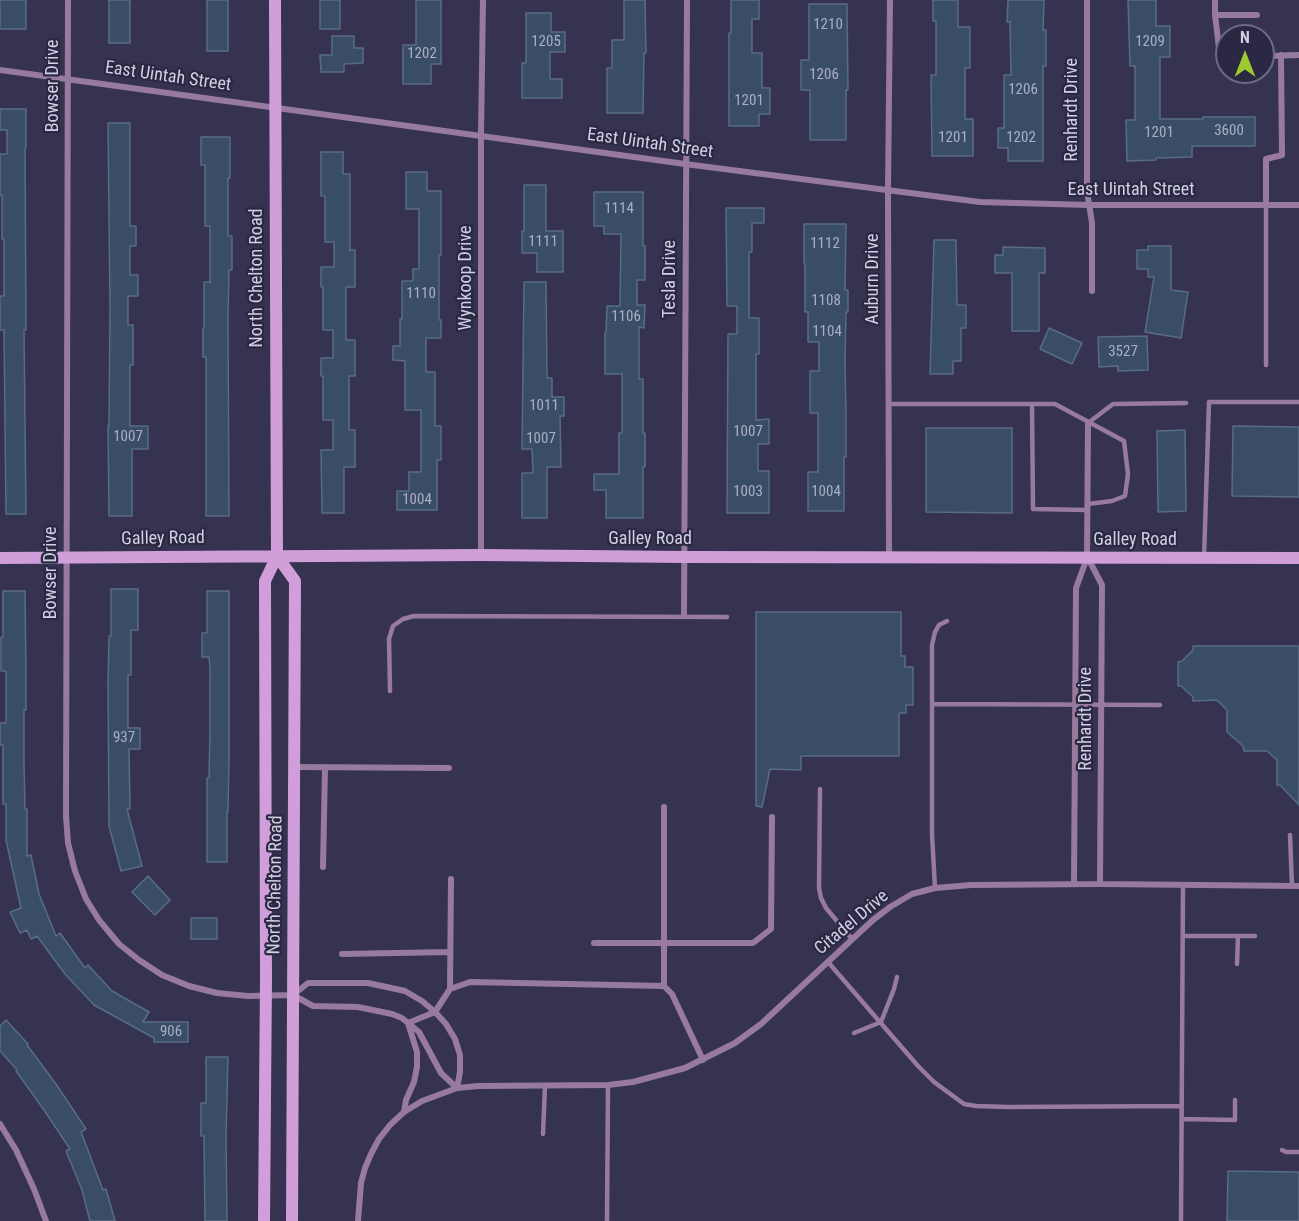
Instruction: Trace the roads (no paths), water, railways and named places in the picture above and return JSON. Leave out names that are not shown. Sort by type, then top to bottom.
[{"type":"main road","name":"North Chelton Road","points":[[264,1221],[265,581],[277,556],[275,0]]},
{"type":"main road","name":"Galley Road","points":[[0,558],[481,555],[1299,558]]},
{"type":"main road","name":"North Chelton Road","points":[[277,556],[295,581],[292,1221]]},
{"type":"street","name":"Bowser Drive","points":[[68,0],[66,816],[75,871],[86,899],[99,920],[119,944],[162,975],[189,986],[217,993],[248,996],[293,995]]},
{"type":"street","name":"Wynkoop Drive","points":[[481,555],[483,0]]},
{"type":"street","name":"Tesla Drive","points":[[684,616],[687,0]]},
{"type":"street","name":"Auburn Drive","points":[[889,557],[890,0]]},
{"type":"street","name":"Renhardt Drive","points":[[1087,0],[1087,191],[1092,223],[1092,291]]},
{"type":"street","points":[[1215,0],[1216,24]]},
{"type":"street","points":[[1215,15],[1257,15]]},
{"type":"street","points":[[1275,55],[1299,55]]},
{"type":"street","points":[[1266,204],[1266,159],[1282,155],[1281,55]]},
{"type":"street","name":"East Uintah Street","points":[[0,70],[685,164],[989,203],[1299,205]]},
{"type":"street","name":"Renhardt Drive","points":[[1074,884],[1076,588],[1087,558],[1088,423]]},
{"type":"street","name":"Renhardt Drive","points":[[1087,558],[1102,585],[1100,884]]},
{"type":"street","points":[[295,767],[449,768]]},
{"type":"street","points":[[323,867],[325,768]]},
{"type":"street","points":[[664,807],[664,986]]},
{"type":"street","points":[[594,944],[753,943],[771,929],[771,817]]},
{"type":"street","points":[[408,1023],[435,1012],[450,989],[451,879]]},
{"type":"street","name":"Citadel Drive","points":[[404,1112],[422,1101],[457,1088],[608,1085],[662,1075],[704,1060],[735,1043],[761,1024],[852,939],[890,907],[912,894],[935,888],[971,885],[1074,884],[1296,886]]},
{"type":"street","points":[[342,954],[450,952]]},
{"type":"street","points":[[450,989],[470,982],[664,986],[672,994],[704,1060]]},
{"type":"street","points":[[308,983],[368,983],[405,991],[435,1012],[455,1039],[460,1055],[457,1088],[441,1073],[420,1032],[402,1018],[366,1008],[313,1006],[293,995],[308,983]]},
{"type":"street","points":[[357,1221],[365,1168],[379,1138],[404,1112],[406,1100],[414,1082],[417,1052],[408,1023]]},
{"type":"street","points":[[0,1124],[25,1169],[46,1221]]},
{"type":"lane","points":[[1266,204],[1266,364]]},
{"type":"lane","points":[[1204,558],[1209,402],[1299,402]]},
{"type":"lane","points":[[1088,423],[1113,404],[1186,403]]},
{"type":"lane","points":[[889,404],[1032,404],[1055,404],[1124,441],[1128,474],[1125,496],[1088,507],[1033,509],[1032,404]]},
{"type":"lane","points":[[390,691],[389,639],[393,626],[403,619],[414,616],[727,617]]},
{"type":"lane","points":[[935,888],[932,834],[932,645],[939,625],[946,621]]},
{"type":"lane","points":[[932,704],[1160,705]]},
{"type":"lane","points":[[820,789],[819,888],[821,898],[826,908],[852,939]]},
{"type":"lane","points":[[1290,835],[1296,886]]},
{"type":"lane","points":[[1291,849],[1299,849]]},
{"type":"lane","points":[[1181,1221],[1183,885]]},
{"type":"lane","points":[[1183,936],[1255,936]]},
{"type":"lane","points":[[1237,964],[1238,936]]},
{"type":"lane","points":[[828,962],[918,1066],[934,1082],[964,1104],[1019,1107],[1182,1106]]},
{"type":"lane","points":[[854,1033],[882,1022],[897,977]]},
{"type":"lane","points":[[607,1221],[608,1085]]},
{"type":"lane","points":[[543,1134],[544,1086]]},
{"type":"lane","points":[[1182,1119],[1235,1120],[1235,1100]]},
{"type":"lane","points":[[1282,1150],[1299,1152]]}]
